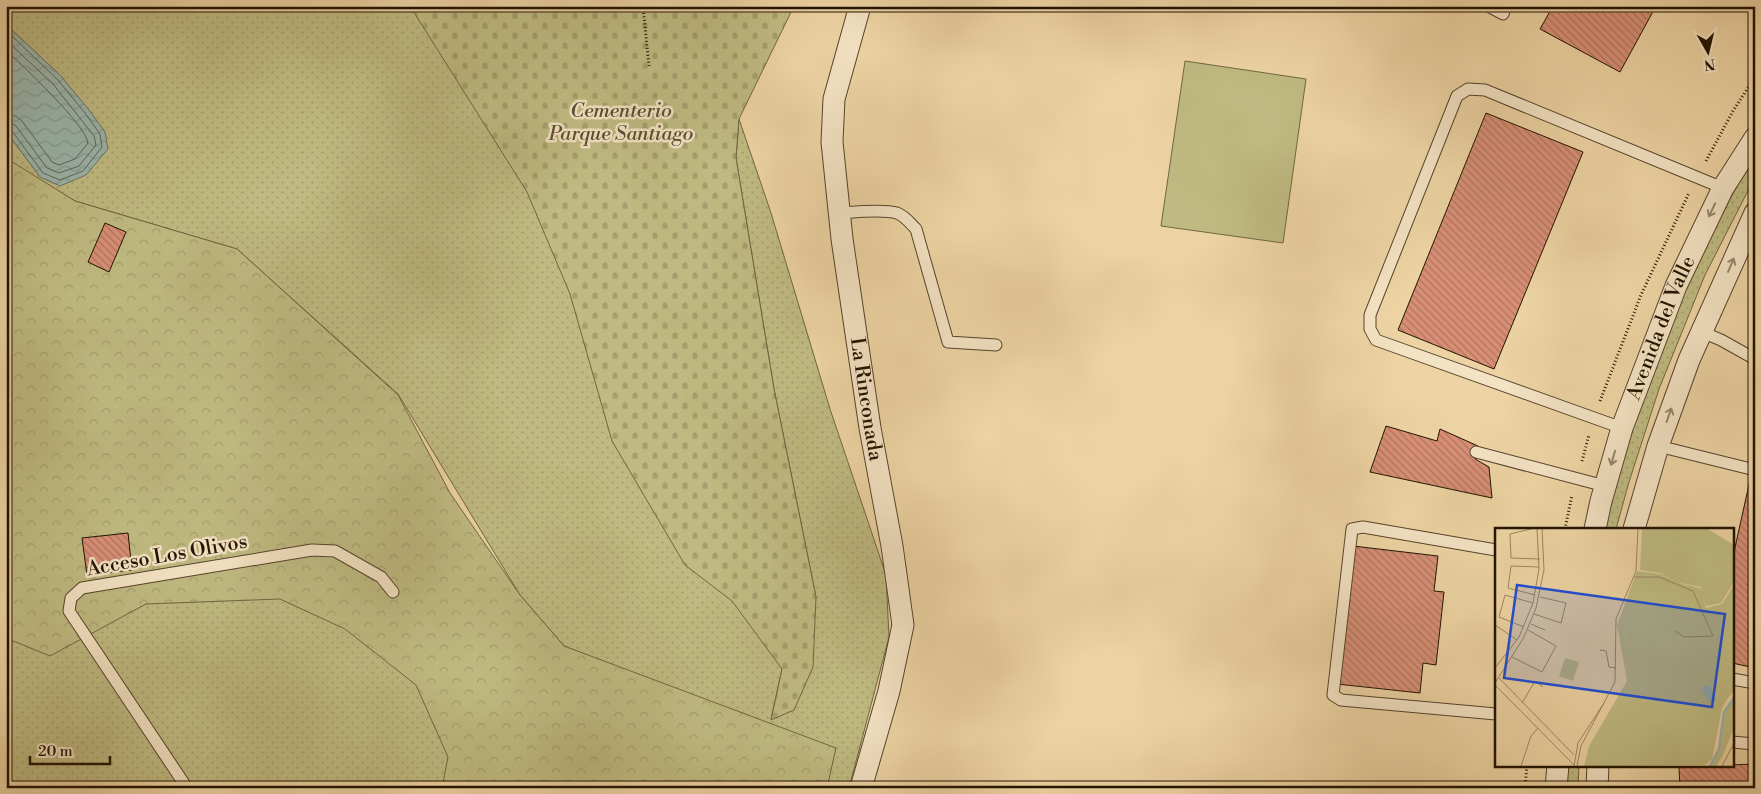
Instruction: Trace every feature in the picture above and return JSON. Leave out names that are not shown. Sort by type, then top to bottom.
[{"type":"street","name":"La Rinconada","points":[[860,6],[834,100],[832,142],[870,428],[892,546],[903,625],[890,691],[861,788]]},
{"type":"street","name":"Avenida del Valle","points":[[1595,528],[1622,428],[1676,286],[1723,188],[1755,138]]},
{"type":"street","name":"Avenida del Valle","points":[[1634,528],[1658,446],[1680,386],[1755,213]]},
{"type":"street","points":[[1556,788],[1558,766]]},
{"type":"street","points":[[1597,788],[1598,766]]},
{"type":"lane","points":[[1488,6],[1503,14],[1506,6]]},
{"type":"lane","points":[[1622,428],[1376,340],[1370,330],[1370,314],[1457,96],[1468,89],[1485,90],[1723,188]]},
{"type":"lane","points":[[840,213],[863,211],[896,213],[907,219],[916,229],[948,342],[996,345]]},
{"type":"lane","points":[[1702,332],[1755,358]]},
{"type":"lane","points":[[1658,446],[1755,470]]},
{"type":"lane","points":[[1476,452],[1605,486]]},
{"type":"lane","points":[[1495,550],[1363,527],[1352,529],[1333,695],[1341,700],[1495,714]]},
{"type":"lane","name":"Acceso Los Olivos","points":[[187,788],[69,611],[71,598],[82,588],[312,550],[335,551],[381,577],[393,592]]},
{"type":"lane","points":[[1734,679],[1755,683]]},
{"type":"lane","points":[[1734,742],[1755,744]]},
{"type":"path","points":[[643,6],[649,66]]},
{"type":"path","points":[[1526,788],[1527,766]]},
{"type":"green space","points":[[6,6],[426,6],[581,230],[782,669],[771,719],[816,597],[774,389],[736,158],[739,119],[771,213],[830,409],[886,575],[889,637],[849,788],[813,788],[641,676],[564,646],[520,595],[398,394],[237,249],[75,201],[6,163],[6,131],[40,177],[105,132],[61,76],[13,31],[6,31]]},
{"type":"green space","name":"Cementerio Parque Santiago","points":[[410,6],[794,6],[739,119],[736,158],[774,389],[816,597],[813,667],[794,710],[771,720],[782,669],[732,601],[685,565],[612,441],[570,294],[527,192]]},
{"type":"green space","points":[[1185,61],[1306,79],[1283,243],[1161,226]]},
{"type":"green space","points":[[1755,155],[1755,177],[1705,275],[1659,389],[1616,528],[1603,528],[1632,426],[1649,379],[1690,280],[1737,186]]},
{"type":"green space","points":[[6,158],[75,201],[237,249],[398,395],[450,493],[520,595],[564,646],[836,748],[827,788],[442,788],[448,757],[416,685],[345,629],[280,599],[146,604],[50,656],[6,638]]},
{"type":"green space","points":[[145,589],[284,590],[415,656],[461,788],[6,788],[6,628]]},
{"type":"green space","points":[[1567,766],[1579,766],[1578,788],[1565,788]]},
{"type":"water","points":[[6,31],[13,31],[61,76],[105,132],[108,149],[86,175],[60,186],[40,177],[6,131]]},
{"type":"building","points":[[1553,6],[1656,6],[1620,72],[1540,29]]},
{"type":"building","points":[[1486,113],[1583,152],[1494,369],[1398,330]]},
{"type":"building","points":[[105,223],[126,232],[109,272],[88,262]]},
{"type":"building","points":[[1386,426],[1437,441],[1440,429],[1478,446],[1475,459],[1489,467],[1492,498],[1370,472]]},
{"type":"building","points":[[1750,480],[1755,481],[1755,668],[1734,663],[1734,552]]},
{"type":"building","points":[[128,533],[132,570],[87,575],[82,538]]},
{"type":"building","points":[[1353,546],[1438,556],[1434,591],[1444,592],[1436,665],[1423,663],[1420,693],[1337,684]]},
{"type":"building","points":[[1755,764],[1755,788],[1680,788],[1679,767]]}]
